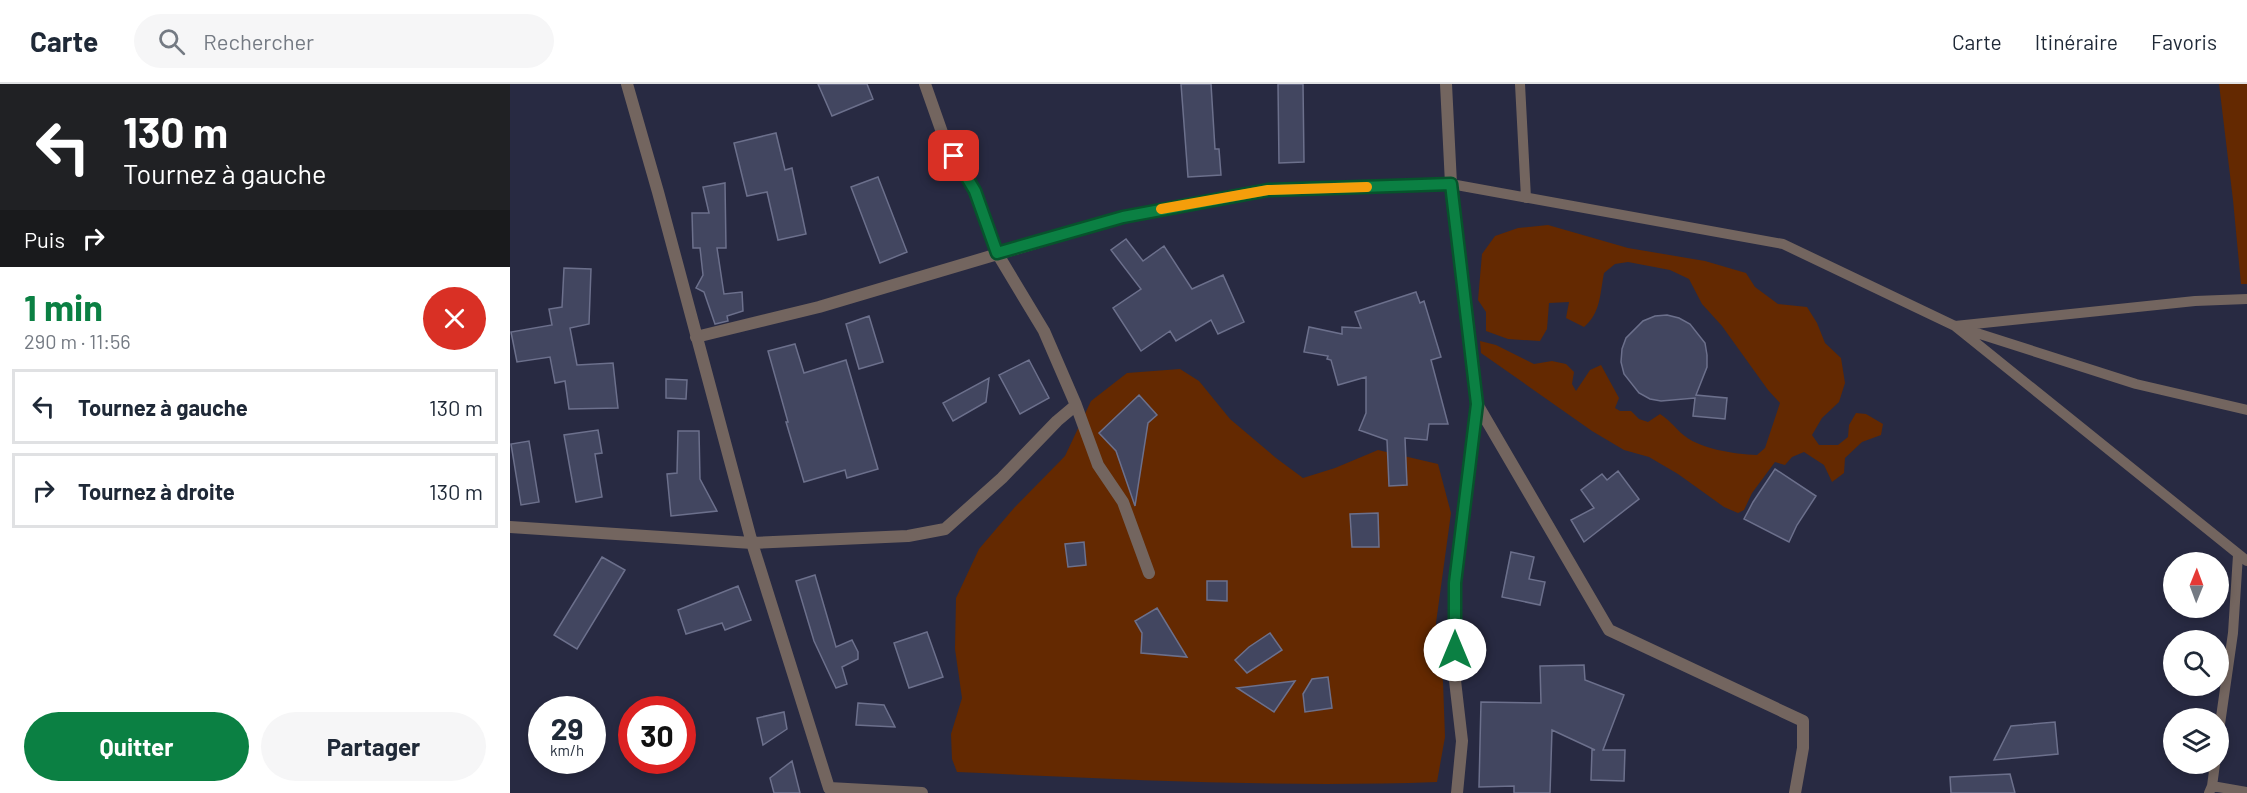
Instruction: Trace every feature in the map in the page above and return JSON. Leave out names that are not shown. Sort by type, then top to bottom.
[{"type":"street","points":[[627,84],[752,543],[829,788],[922,793]]},
{"type":"street","points":[[925,84],[944,138],[975,191],[997,253],[1044,331],[1076,405],[1098,465],[1123,502],[1149,573]]},
{"type":"street","points":[[1446,84],[1451,184],[1477,404],[1455,583],[1454,672],[1462,741],[1457,793]]},
{"type":"street","points":[[696,337],[819,307],[1123,217],[1268,190],[1451,184]]},
{"type":"street","points":[[1477,404],[1609,630],[1803,721],[1803,748],[1795,793]]},
{"type":"street","points":[[510,527],[752,543],[908,536],[945,530],[1076,405]]},
{"type":"lane","points":[[1520,84],[1526,198]]},
{"type":"lane","points":[[1451,184],[1782,244],[1955,326],[2136,384],[2247,410]]},
{"type":"lane","points":[[1955,326],[2195,301],[2247,299]]},
{"type":"lane","points":[[1955,326],[2242,558],[2222,708]]},
{"type":"lane","points":[[2213,774],[2210,789],[2247,792]]},
{"type":"shaded area","points":[[2219,84],[2247,84],[2247,284],[2241,284]]},
{"type":"shaded area","points":[[1548,225],[1628,248],[1705,261],[1746,273],[1755,287],[1778,304],[1807,307],[1825,343],[1841,358],[1845,383],[1839,402],[1822,418],[1812,435],[1819,445],[1838,445],[1848,437],[1849,425],[1856,413],[1866,414],[1883,424],[1881,435],[1862,442],[1845,458],[1844,473],[1832,482],[1824,465],[1804,452],[1792,457],[1785,465],[1775,462],[1752,493],[1744,510],[1738,513],[1724,507],[1678,474],[1649,457],[1624,450],[1592,431],[1481,353],[1480,341],[1496,345],[1534,364],[1552,361],[1566,364],[1574,372],[1572,384],[1576,391],[1590,370],[1601,365],[1619,398],[1615,408],[1620,411],[1631,411],[1639,419],[1648,422],[1660,414],[1688,438],[1706,447],[1727,452],[1757,455],[1765,448],[1780,403],[1722,326],[1702,304],[1689,279],[1670,270],[1628,262],[1615,264],[1604,273],[1597,309],[1584,327],[1566,318],[1569,302],[1549,303],[1547,329],[1540,341],[1508,339],[1486,331],[1486,312],[1478,300],[1482,254],[1495,236],[1518,228]]},
{"type":"shaded area","points":[[1180,369],[1199,381],[1230,419],[1303,478],[1335,468],[1378,450],[1438,464],[1451,513],[1436,623],[1443,682],[1445,737],[1437,782],[1257,783],[957,772],[952,759],[951,734],[962,698],[955,649],[956,598],[979,549],[1014,508],[1065,456],[1091,401],[1127,373]]},
{"type":"building","points":[[818,84],[867,84],[873,99],[832,116]]},
{"type":"building","points":[[1181,84],[1211,84],[1215,149],[1219,149],[1221,175],[1188,177]]},
{"type":"building","points":[[1278,84],[1303,84],[1304,162],[1279,163]]},
{"type":"building","points":[[776,133],[785,170],[792,168],[806,234],[778,240],[767,192],[747,196],[734,143]]},
{"type":"building","points":[[878,177],[907,252],[880,263],[851,187]]},
{"type":"building","points":[[725,183],[726,248],[717,248],[724,294],[742,292],[743,311],[727,316],[728,321],[715,324],[704,292],[696,288],[703,275],[700,248],[693,248],[692,213],[709,213],[703,187]]},
{"type":"building","points":[[1126,239],[1143,261],[1164,246],[1192,289],[1223,275],[1244,322],[1218,334],[1211,320],[1176,341],[1170,331],[1141,351],[1113,308],[1141,289],[1111,250]]},
{"type":"building","points":[[564,268],[591,269],[589,324],[570,328],[577,365],[613,363],[618,408],[569,409],[565,381],[555,383],[550,357],[517,362],[511,332],[552,325],[549,309],[562,307]]},
{"type":"building","points":[[1416,292],[1420,303],[1424,301],[1441,357],[1431,360],[1448,424],[1429,424],[1427,440],[1405,438],[1407,485],[1389,486],[1387,440],[1359,430],[1366,413],[1366,377],[1338,385],[1331,360],[1327,359],[1328,356],[1304,352],[1309,327],[1342,334],[1342,327],[1361,328],[1355,312]]},
{"type":"building","points":[[1667,315],[1690,324],[1705,343],[1707,367],[1696,395],[1727,398],[1725,419],[1693,416],[1695,398],[1661,401],[1650,399],[1639,393],[1624,374],[1621,362],[1626,338],[1643,321],[1655,316]]},
{"type":"building","points":[[869,316],[883,362],[859,369],[846,324]]},
{"type":"building","points":[[795,344],[804,373],[846,360],[878,469],[847,478],[845,470],[804,482],[768,351]]},
{"type":"building","points":[[1029,360],[1049,398],[1020,414],[999,375]]},
{"type":"building","points":[[989,378],[986,402],[953,421],[943,403]]},
{"type":"building","points":[[666,379],[687,380],[686,399],[666,398]]},
{"type":"building","points":[[1139,395],[1157,415],[1148,423],[1135,506],[1116,451],[1099,433]]},
{"type":"building","points":[[598,430],[602,453],[595,454],[602,497],[576,502],[564,435]]},
{"type":"building","points":[[678,431],[699,431],[700,479],[717,511],[671,516],[667,474],[677,473]]},
{"type":"building","points":[[529,441],[539,502],[521,505],[511,444]]},
{"type":"building","points":[[1775,469],[1816,496],[1789,542],[1744,519]]},
{"type":"building","points":[[1618,471],[1639,499],[1584,542],[1571,520],[1594,508],[1581,490],[1602,474],[1607,480]]},
{"type":"building","points":[[1378,513],[1379,547],[1352,547],[1350,514]]},
{"type":"building","points":[[1084,542],[1086,565],[1068,567],[1065,544]]},
{"type":"building","points":[[1511,552],[1534,557],[1529,579],[1545,582],[1540,605],[1502,597]]},
{"type":"building","points":[[602,557],[625,570],[577,649],[554,635]]},
{"type":"building","points":[[815,575],[836,647],[852,640],[858,652],[858,659],[842,667],[847,684],[836,688],[814,641],[796,581]]},
{"type":"building","points":[[1207,581],[1227,581],[1227,601],[1207,600]]},
{"type":"building","points":[[738,586],[751,620],[725,630],[722,623],[686,634],[678,610]]},
{"type":"building","points":[[1157,608],[1187,657],[1141,653],[1142,633],[1135,621]]},
{"type":"building","points":[[927,632],[943,677],[909,688],[894,643]]},
{"type":"building","points":[[1270,633],[1282,650],[1247,673],[1235,660]]},
{"type":"building","points":[[1584,665],[1585,680],[1624,695],[1603,750],[1625,750],[1624,781],[1591,780],[1592,750],[1595,750],[1552,730],[1550,793],[1514,793],[1514,786],[1479,787],[1481,702],[1541,703],[1540,666]]},
{"type":"building","points":[[1328,677],[1332,708],[1305,712],[1303,694],[1312,679]]},
{"type":"building","points":[[1295,681],[1274,712],[1237,688]]},
{"type":"building","points":[[858,703],[884,705],[895,727],[856,725]]},
{"type":"building","points":[[784,712],[787,729],[763,745],[757,718]]},
{"type":"building","points":[[2055,722],[2058,754],[1994,760],[2011,726]]},
{"type":"building","points":[[792,761],[800,793],[774,793],[770,778]]},
{"type":"building","points":[[2010,774],[2015,793],[1951,793],[1950,777]]},
{"type":"slow traffic","points":[[1161,209],[1268,190],[1367,187]]},
{"type":"route","points":[[954,156],[975,191],[997,253],[1123,217],[1268,190],[1451,184],[1477,404],[1455,583],[1455,650]]}]
